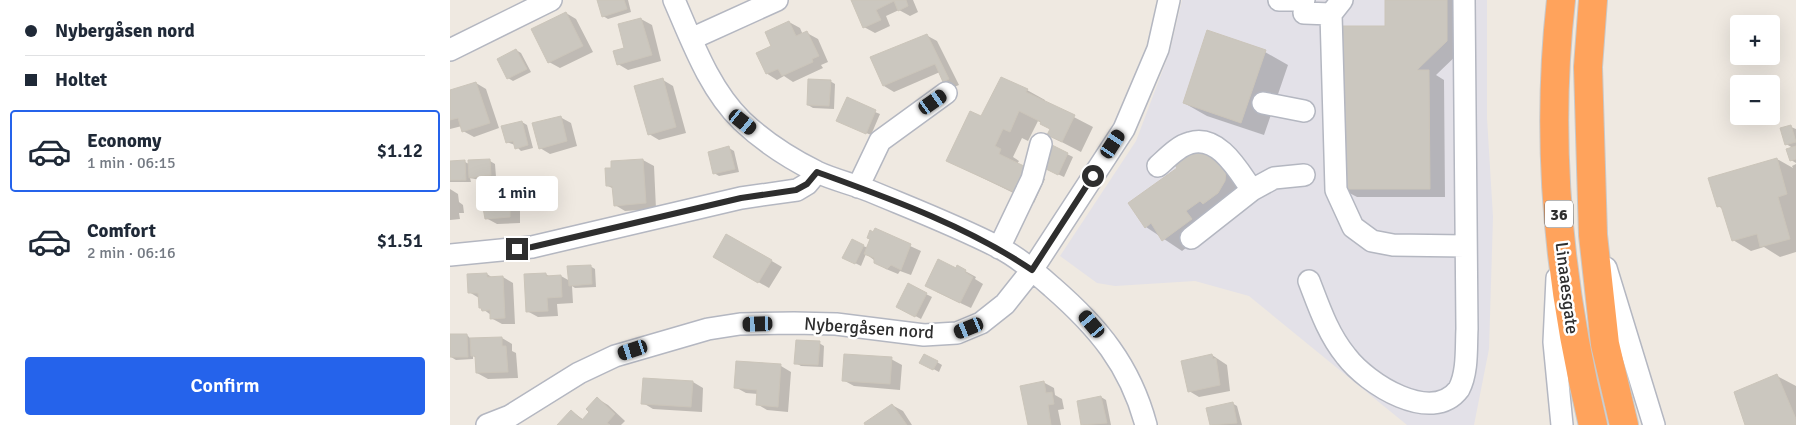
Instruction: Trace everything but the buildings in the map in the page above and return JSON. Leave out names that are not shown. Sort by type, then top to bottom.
[{"type":"highway","name":"Linaaesgate","points":[[1561,0],[1555,100],[1559,223],[1572,330],[1593,425]]},
{"type":"highway","name":"Linaaesgate","points":[[1593,0],[1588,67],[1592,215],[1596,274],[1605,344],[1624,425]]},
{"type":"street","points":[[450,50],[551,0]]},
{"type":"street","points":[[674,0],[691,39],[726,104],[767,141],[817,172],[858,187],[999,248],[1032,270],[1082,313],[1110,347],[1132,382],[1146,425]]},
{"type":"street","points":[[691,39],[777,0]]},
{"type":"street","name":"Nybergåsen nord","points":[[487,425],[510,416],[579,374],[615,356],[708,329],[740,324],[836,324],[924,335],[957,333],[981,323],[999,309],[1032,270],[1124,129],[1158,49],[1169,0]]},
{"type":"street","points":[[1279,0],[1304,7],[1337,7],[1336,190],[1353,228],[1372,241],[1393,245],[1465,246]]},
{"type":"street","points":[[1309,281],[1324,319],[1345,356],[1371,384],[1402,404],[1423,410],[1433,410],[1454,397],[1460,387],[1467,329],[1464,0]]},
{"type":"street","points":[[858,187],[880,141],[946,92]]},
{"type":"street","points":[[1263,103],[1304,111]]},
{"type":"street","points":[[1158,166],[1191,142],[1213,145],[1229,158],[1252,190]]},
{"type":"street","points":[[999,248],[1032,178],[1040,144]]},
{"type":"street","points":[[450,255],[532,247],[741,198],[796,190],[807,184],[817,172]]},
{"type":"street","points":[[1192,238],[1252,190],[1274,178],[1304,175]]},
{"type":"street","points":[[1592,215],[1618,310],[1654,425]]},
{"type":"street","points":[[1559,223],[1554,342],[1562,425]]},
{"type":"shaded area","points":[[1182,0],[1487,0],[1487,118],[1493,217],[1489,349],[1474,425],[1407,425],[1249,296],[1195,281],[1115,286],[1097,283],[1060,256],[1136,141],[1170,51]]},
{"type":"route","points":[[517,249],[741,198],[796,190],[807,184],[817,172],[950,225],[999,248],[1032,270],[1093,176]]}]
